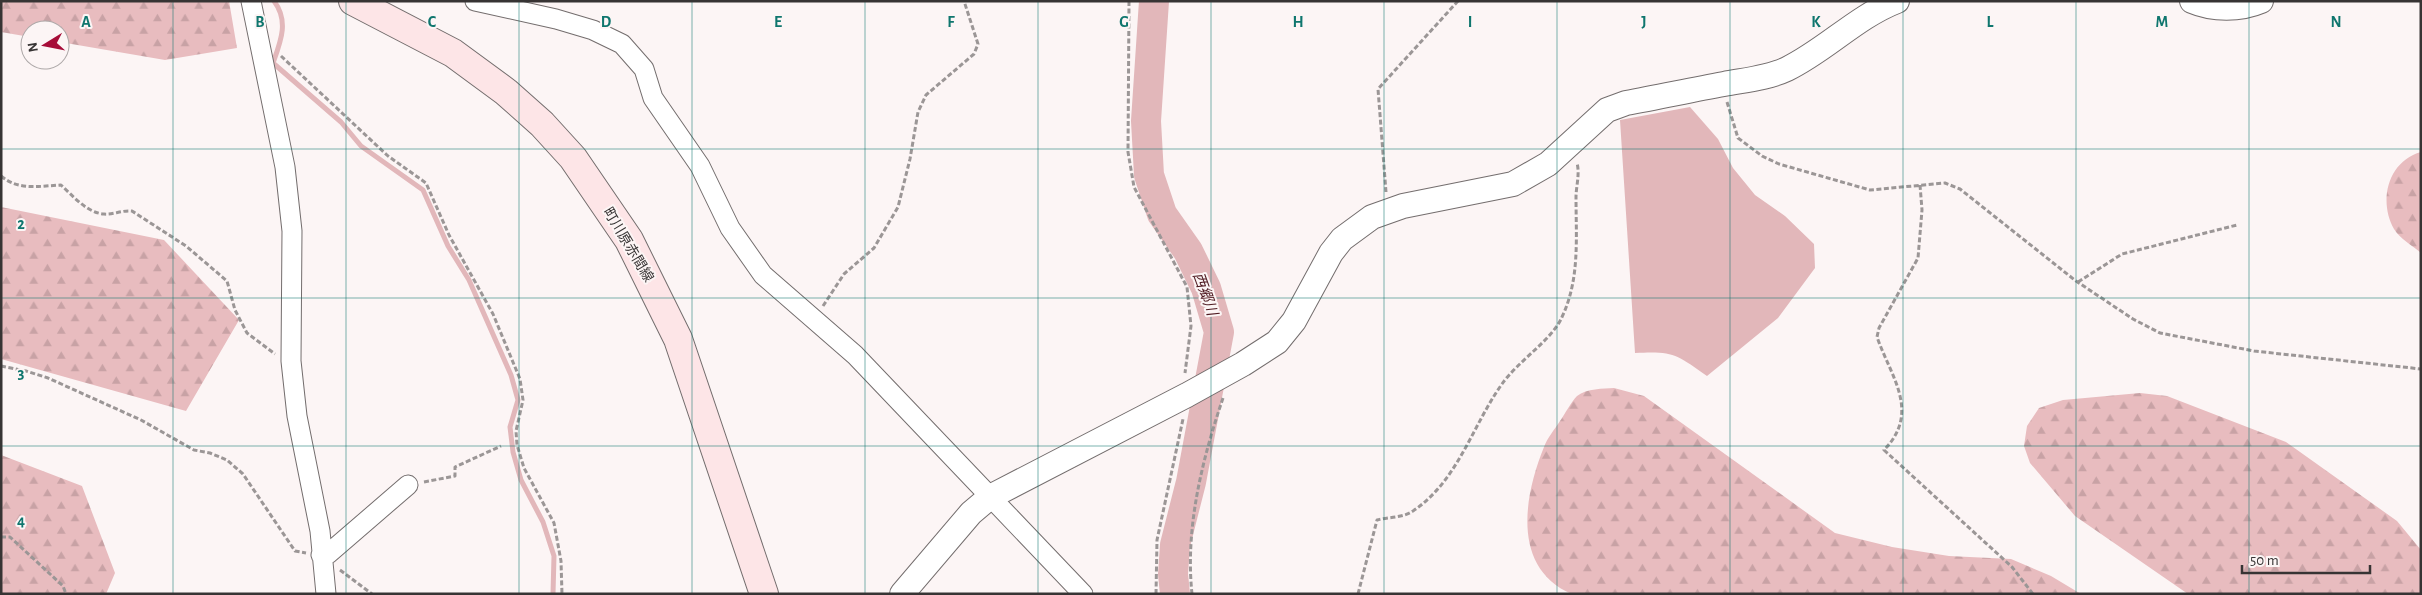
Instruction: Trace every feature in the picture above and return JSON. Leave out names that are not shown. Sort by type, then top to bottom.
[{"type":"main road","name":"町川原赤間線","points":[[353,1],[452,53],[506,92],[542,124],[573,158],[629,240],[678,339],[764,594]]},
{"type":"street","points":[[251,1],[285,167],[292,231],[291,361],[297,416],[324,555],[326,594]]},
{"type":"street","points":[[475,1],[556,19],[593,30],[622,44],[644,69],[653,98],[700,166],[730,228],[763,275],[855,355],[1083,594]]},
{"type":"street","points":[[902,594],[971,513],[990,497],[1233,370],[1277,342],[1294,320],[1330,253],[1342,239],[1358,226],[1388,210],[1513,184],[1548,164],[1607,110],[1626,103],[1759,78],[1785,70],[1811,56],[1852,24],[1879,8],[1897,1]]},
{"type":"street","points":[[2192,1],[2215,8],[2231,8],[2261,1]]},
{"type":"street","points":[[324,555],[408,485]]},
{"type":"path","points":[[813,319],[844,274],[874,248],[898,207],[910,159],[918,112],[926,95],[974,54],[978,44],[964,1]]},
{"type":"path","points":[[1129,1],[1128,152],[1134,188],[1187,287],[1191,326],[1183,418],[1157,540],[1156,594]]},
{"type":"path","points":[[1388,210],[1378,88],[1458,1]]},
{"type":"path","points":[[276,51],[388,156],[426,183],[449,235],[493,314],[520,379],[523,400],[516,431],[517,445],[524,468],[554,523],[561,560],[562,594]]},
{"type":"path","points":[[1724,84],[1730,114],[1738,138],[1762,156],[1779,164],[1870,190],[1945,183],[1960,189],[2078,282],[2133,319],[2160,333],[2254,351],[2421,369]]},
{"type":"path","points":[[1358,594],[1377,520],[1404,515],[1414,511],[1444,482],[1465,452],[1501,385],[1522,360],[1557,326],[1562,317],[1576,274],[1578,168],[1576,159],[1566,147]]},
{"type":"path","points":[[1,176],[8,182],[22,187],[61,185],[81,204],[104,214],[124,210],[132,211],[186,246],[227,281],[235,310],[247,333],[271,352],[291,361]]},
{"type":"path","points":[[1920,185],[1922,210],[1918,258],[1877,337],[1901,395],[1902,420],[1896,438],[1884,450],[2012,567],[2033,594]]},
{"type":"path","points":[[2078,282],[2122,254],[2238,225]]},
{"type":"path","points":[[1,366],[26,370],[48,378],[141,420],[194,450],[210,453],[227,460],[243,474],[295,552],[324,555],[372,594]]},
{"type":"path","points":[[1192,594],[1189,545],[1210,436],[1233,370]]},
{"type":"path","points":[[408,485],[455,476],[455,467],[501,446]]},
{"type":"path","points":[[1,537],[10,536],[63,586],[66,594]]},
{"type":"green space","points":[[1,1],[229,1],[237,48],[165,60],[70,44],[70,20],[20,20],[20,35],[1,32]]},
{"type":"green space","points":[[2421,152],[2421,253],[2394,229],[2389,218],[2387,195],[2389,183],[2401,164]]},
{"type":"green space","points":[[1,207],[164,240],[239,320],[186,411],[1,359]]},
{"type":"green space","points":[[1614,388],[1644,396],[1835,533],[1892,547],[1949,556],[2011,559],[2051,576],[2081,594],[1572,594],[1552,582],[1539,567],[1531,549],[1528,529],[1528,508],[1531,487],[1545,444],[1577,396],[1590,390]]},
{"type":"green space","points":[[2140,393],[2167,396],[2286,442],[2397,521],[2421,550],[2421,594],[2188,594],[2075,516],[2030,463],[2024,446],[2027,426],[2039,408],[2063,400]]},
{"type":"green space","points":[[1,455],[82,486],[115,573],[106,594],[1,594]]},
{"type":"shaded area","points":[[1690,107],[1718,139],[1733,168],[1755,195],[1785,216],[1814,244],[1815,268],[1778,318],[1707,376],[1674,356],[1658,353],[1635,353],[1620,120]]},
{"type":"waterway","points":[[274,1],[281,16],[282,31],[273,63],[341,122],[361,146],[423,190],[448,246],[469,280],[511,375],[518,400],[510,427],[513,452],[521,480],[543,522],[554,556],[553,594]]},
{"type":"waterway","name":"西郷川","points":[[1154,1],[1146,121],[1149,175],[1162,214],[1188,251],[1206,288],[1219,332],[1191,482],[1175,545],[1173,574],[1175,594]]}]
